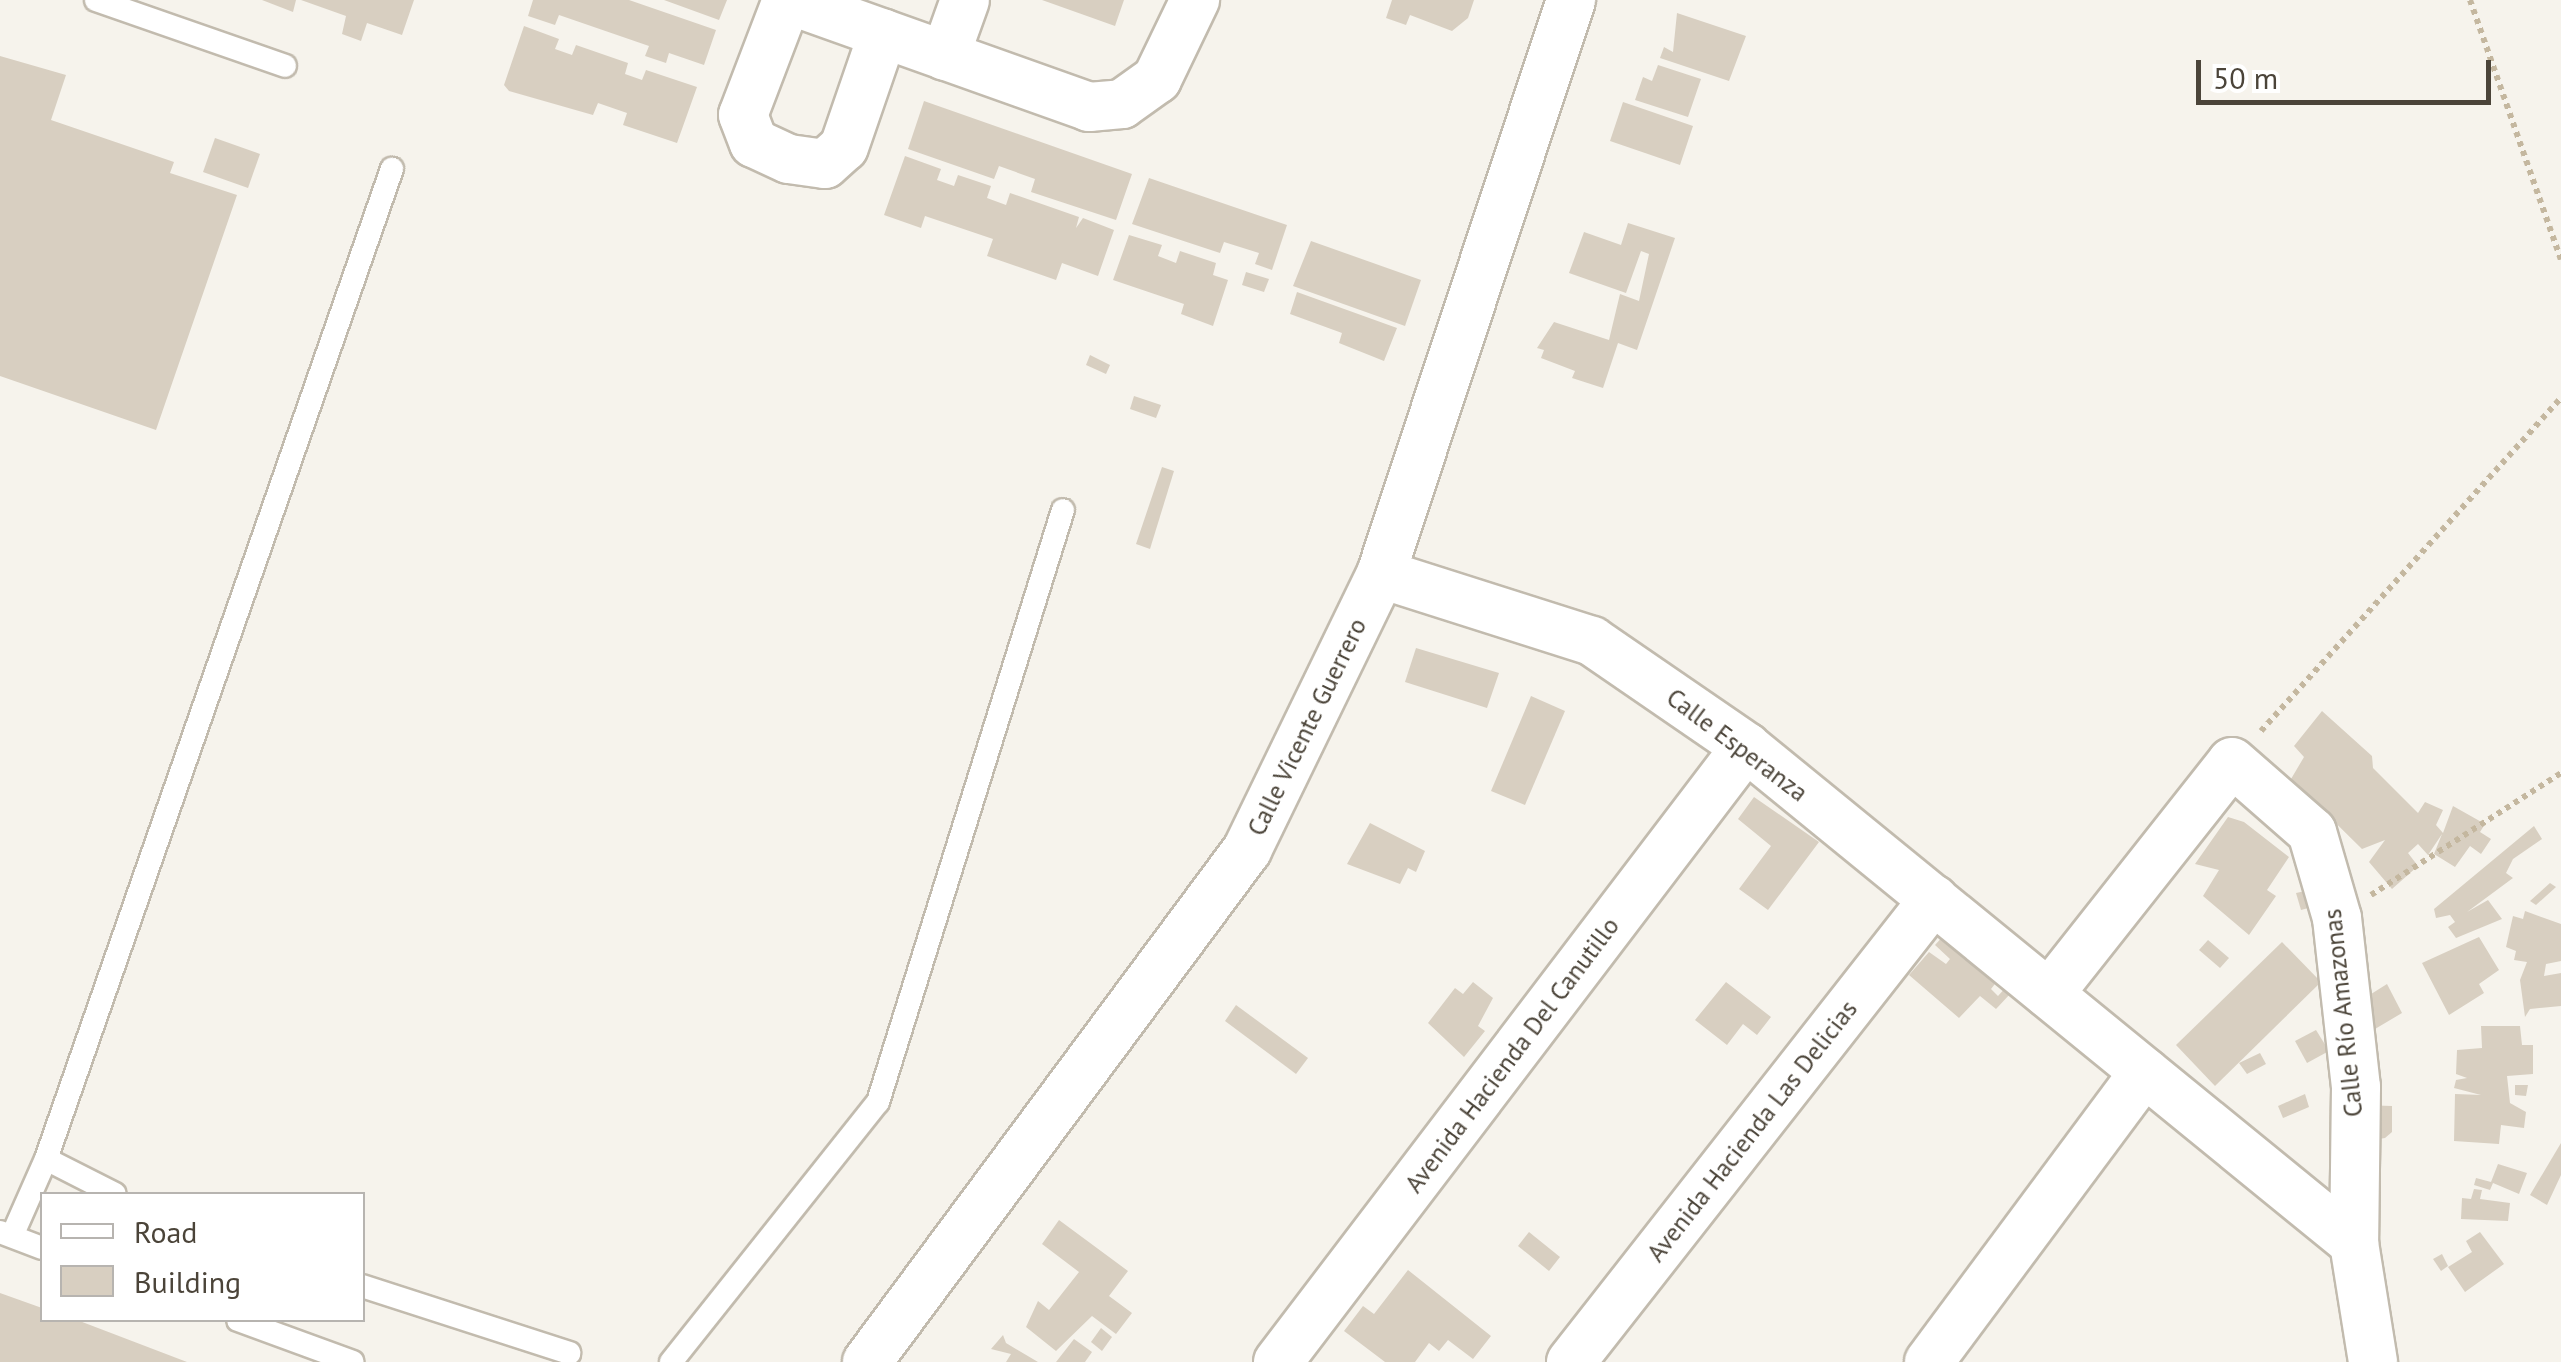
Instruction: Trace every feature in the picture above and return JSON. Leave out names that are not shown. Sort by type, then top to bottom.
[{"type":"street","points":[[883,34],[844,147],[825,164],[789,158],[754,144],[743,115],[788,0],[1089,107],[1122,104],[1158,80],[1194,0]]},
{"type":"street","points":[[945,56],[966,0]]},
{"type":"street","name":"Calle Vicente Guerrero","points":[[867,1362],[1247,850],[1381,574],[1571,0]]},
{"type":"street","name":"Calle Esperanza","points":[[1381,574],[1592,641],[1746,748],[2354,1243]]},
{"type":"street","name":"Avenida Hacienda Del Canutillo","points":[[1278,1362],[1746,748]]},
{"type":"street","points":[[2048,994],[2232,762]]},
{"type":"street","name":"Calle Río Amazonas","points":[[2232,762],[2312,832],[2337,918],[2356,1087],[2354,1243],[2372,1362]]},
{"type":"street","name":"Avenida Hacienda Las Delicias","points":[[1571,1362],[1934,900]]},
{"type":"street","points":[[1930,1362],[2144,1072]]},
{"type":"lane","points":[[96,0],[285,66]]},
{"type":"lane","points":[[40,1247],[6,1234],[46,1159],[392,168]]},
{"type":"lane","points":[[671,1362],[878,1102],[1063,510]]},
{"type":"lane","points":[[46,1159],[111,1192]]},
{"type":"lane","points":[[365,1287],[568,1353]]},
{"type":"lane","points":[[243,1322],[353,1362]]},
{"type":"path","points":[[2470,0],[2561,260]]},
{"type":"path","points":[[2232,762],[2561,398]]},
{"type":"path","points":[[2337,918],[2561,773]]},
{"type":"building","points":[[262,0],[296,0],[293,12]]},
{"type":"building","points":[[301,0],[414,0],[402,35],[367,23],[361,41],[342,34],[346,16]]},
{"type":"building","points":[[533,0],[629,0],[716,30],[704,65],[669,53],[666,63],[645,56],[649,46],[559,15],[555,25],[528,16]]},
{"type":"building","points":[[664,0],[727,0],[719,20]]},
{"type":"building","points":[[1042,0],[1124,0],[1115,26]]},
{"type":"building","points":[[1392,0],[1474,0],[1468,18],[1452,31],[1410,15],[1406,25],[1386,18]]},
{"type":"building","points":[[1677,13],[1746,36],[1729,81],[1660,58],[1664,47],[1673,52]]},
{"type":"building","points":[[524,26],[559,39],[555,49],[572,55],[576,45],[628,63],[625,74],[642,80],[646,70],[697,87],[677,143],[623,125],[627,113],[598,103],[593,115],[509,91],[504,85]]},
{"type":"building","points":[[0,56],[66,75],[51,120],[174,162],[170,173],[237,195],[156,430],[0,376]]},
{"type":"building","points":[[1658,65],[1701,79],[1688,117],[1635,100],[1643,77],[1652,81]]},
{"type":"building","points":[[924,101],[1132,174],[1116,220],[1031,192],[1035,179],[999,166],[994,179],[908,149]]},
{"type":"building","points":[[1623,102],[1693,126],[1680,165],[1610,141]]},
{"type":"building","points":[[215,138],[260,154],[248,188],[203,172]]},
{"type":"building","points":[[905,156],[941,169],[937,180],[954,186],[958,175],[991,186],[987,198],[1006,205],[1010,193],[1079,217],[1076,228],[1083,218],[1114,230],[1098,276],[1062,263],[1056,280],[987,256],[993,239],[925,216],[921,228],[884,215]]},
{"type":"building","points":[[1149,178],[1287,225],[1272,270],[1255,264],[1259,253],[1224,242],[1220,253],[1132,224]]},
{"type":"building","points":[[1628,223],[1675,238],[1637,350],[1618,343],[1603,388],[1572,378],[1575,371],[1541,358],[1544,350],[1537,348],[1554,322],[1609,340],[1620,294],[1639,301],[1649,254],[1641,251],[1626,293],[1569,273],[1584,232],[1621,245]]},
{"type":"building","points":[[1129,235],[1162,245],[1158,256],[1176,263],[1180,251],[1216,263],[1213,275],[1228,280],[1213,326],[1181,314],[1184,304],[1113,280]]},
{"type":"building","points":[[1311,241],[1421,280],[1405,326],[1293,286]]},
{"type":"building","points":[[1246,272],[1269,279],[1264,292],[1242,285]]},
{"type":"building","points":[[1297,292],[1397,328],[1384,361],[1339,343],[1342,333],[1290,314]]},
{"type":"building","points":[[1090,355],[1110,365],[1106,374],[1086,365]]},
{"type":"building","points":[[1134,396],[1161,405],[1156,418],[1130,409]]},
{"type":"building","points":[[1162,467],[1174,471],[1150,549],[1136,544]]},
{"type":"building","points":[[1416,648],[1499,673],[1487,708],[1405,682]]},
{"type":"building","points":[[1531,696],[1565,711],[1525,805],[1491,791]]},
{"type":"building","points":[[2322,711],[2372,756],[2373,768],[2418,813],[2425,802],[2443,810],[2436,825],[2443,833],[2453,806],[2485,824],[2480,832],[2491,839],[2481,854],[2470,846],[2455,867],[2434,854],[2442,834],[2428,855],[2418,844],[2408,853],[2418,866],[2392,889],[2369,862],[2385,840],[2362,849],[2291,779],[2304,757],[2294,746]]},
{"type":"building","points":[[1754,797],[1819,842],[1768,910],[1739,889],[1771,846],[1738,819]]},
{"type":"building","points":[[2228,817],[2244,822],[2289,857],[2267,890],[2276,896],[2249,935],[2203,896],[2219,870],[2195,864]]},
{"type":"building","points":[[1370,823],[1425,851],[1416,872],[1408,868],[1400,884],[1347,864]]},
{"type":"building","points":[[2534,826],[2542,839],[2513,859],[2506,873],[2513,878],[2467,912],[2488,900],[2502,919],[2456,938],[2448,927],[2455,922],[2450,915],[2436,918],[2434,909]]},
{"type":"building","points":[[2550,883],[2556,887],[2536,905],[2530,901]]},
{"type":"building","points":[[2319,888],[2323,904],[2301,910],[2296,893]]},
{"type":"building","points":[[2525,911],[2561,924],[2561,961],[2546,964],[2544,976],[2561,973],[2561,1006],[2530,1009],[2525,1017],[2520,980],[2527,962],[2514,960],[2516,951],[2506,947],[2513,916],[2523,919]]},
{"type":"building","points":[[1946,933],[1998,980],[1991,989],[1998,996],[2007,986],[2011,993],[1996,1009],[1980,996],[1959,1018],[1909,975],[1929,952],[1946,964],[1950,959],[1935,945]]},
{"type":"building","points":[[2479,937],[2499,970],[2479,984],[2484,993],[2449,1015],[2422,963]]},
{"type":"building","points":[[2208,940],[2229,958],[2220,968],[2199,950]]},
{"type":"building","points":[[2282,942],[2321,982],[2215,1086],[2176,1045]]},
{"type":"building","points":[[1473,982],[1493,998],[1478,1026],[1485,1031],[1464,1057],[1428,1023],[1455,988],[1463,994]]},
{"type":"building","points":[[1726,982],[1771,1017],[1757,1035],[1743,1024],[1727,1045],[1695,1020]]},
{"type":"building","points":[[2387,984],[2402,1013],[2375,1029],[2360,1001]]},
{"type":"building","points":[[1236,1005],[1308,1058],[1296,1074],[1225,1021]]},
{"type":"building","points":[[2481,1026],[2520,1026],[2522,1045],[2533,1045],[2533,1074],[2507,1076],[2510,1103],[2526,1112],[2524,1128],[2501,1125],[2499,1144],[2454,1141],[2455,1094],[2481,1095],[2454,1088],[2456,1080],[2467,1078],[2456,1074],[2457,1050],[2482,1048]]},
{"type":"building","points":[[2316,1030],[2329,1051],[2307,1063],[2295,1041]]},
{"type":"building","points":[[2260,1053],[2266,1064],[2247,1074],[2239,1063]]},
{"type":"building","points":[[2515,1085],[2528,1085],[2526,1096],[2515,1095]]},
{"type":"building","points":[[2305,1094],[2309,1107],[2283,1118],[2278,1106]]},
{"type":"building","points":[[2361,1105],[2392,1106],[2392,1132],[2379,1139]]},
{"type":"building","points":[[2561,1143],[2561,1175],[2547,1205],[2530,1195]]},
{"type":"building","points":[[2498,1164],[2527,1173],[2519,1194],[2493,1183],[2490,1190],[2474,1185],[2476,1178],[2491,1182]]},
{"type":"building","points":[[2474,1189],[2482,1190],[2480,1199],[2510,1203],[2508,1221],[2461,1219],[2462,1198],[2471,1199]]},
{"type":"building","points":[[1059,1220],[1128,1271],[1109,1296],[1132,1313],[1116,1334],[1092,1316],[1056,1351],[1026,1327],[1038,1301],[1049,1310],[1079,1272],[1042,1244]]},
{"type":"building","points":[[1529,1232],[1560,1257],[1549,1271],[1518,1246]]},
{"type":"building","points":[[2480,1232],[2504,1264],[2465,1292],[2448,1267],[2472,1252],[2466,1241]]},
{"type":"building","points":[[2442,1254],[2448,1266],[2441,1271],[2433,1259]]},
{"type":"building","points":[[1408,1270],[1491,1336],[1473,1359],[1448,1340],[1439,1351],[1429,1343],[1415,1362],[1385,1362],[1344,1331],[1363,1306],[1374,1314]]},
{"type":"building","points":[[0,1293],[40,1307],[40,1322],[82,1322],[187,1362],[0,1362]]},
{"type":"building","points":[[1101,1328],[1112,1337],[1102,1351],[1091,1342]]},
{"type":"building","points":[[1003,1335],[1006,1343],[1038,1362],[1006,1362],[1011,1354],[991,1349]]},
{"type":"building","points":[[1074,1339],[1092,1352],[1085,1362],[1056,1362]]}]
